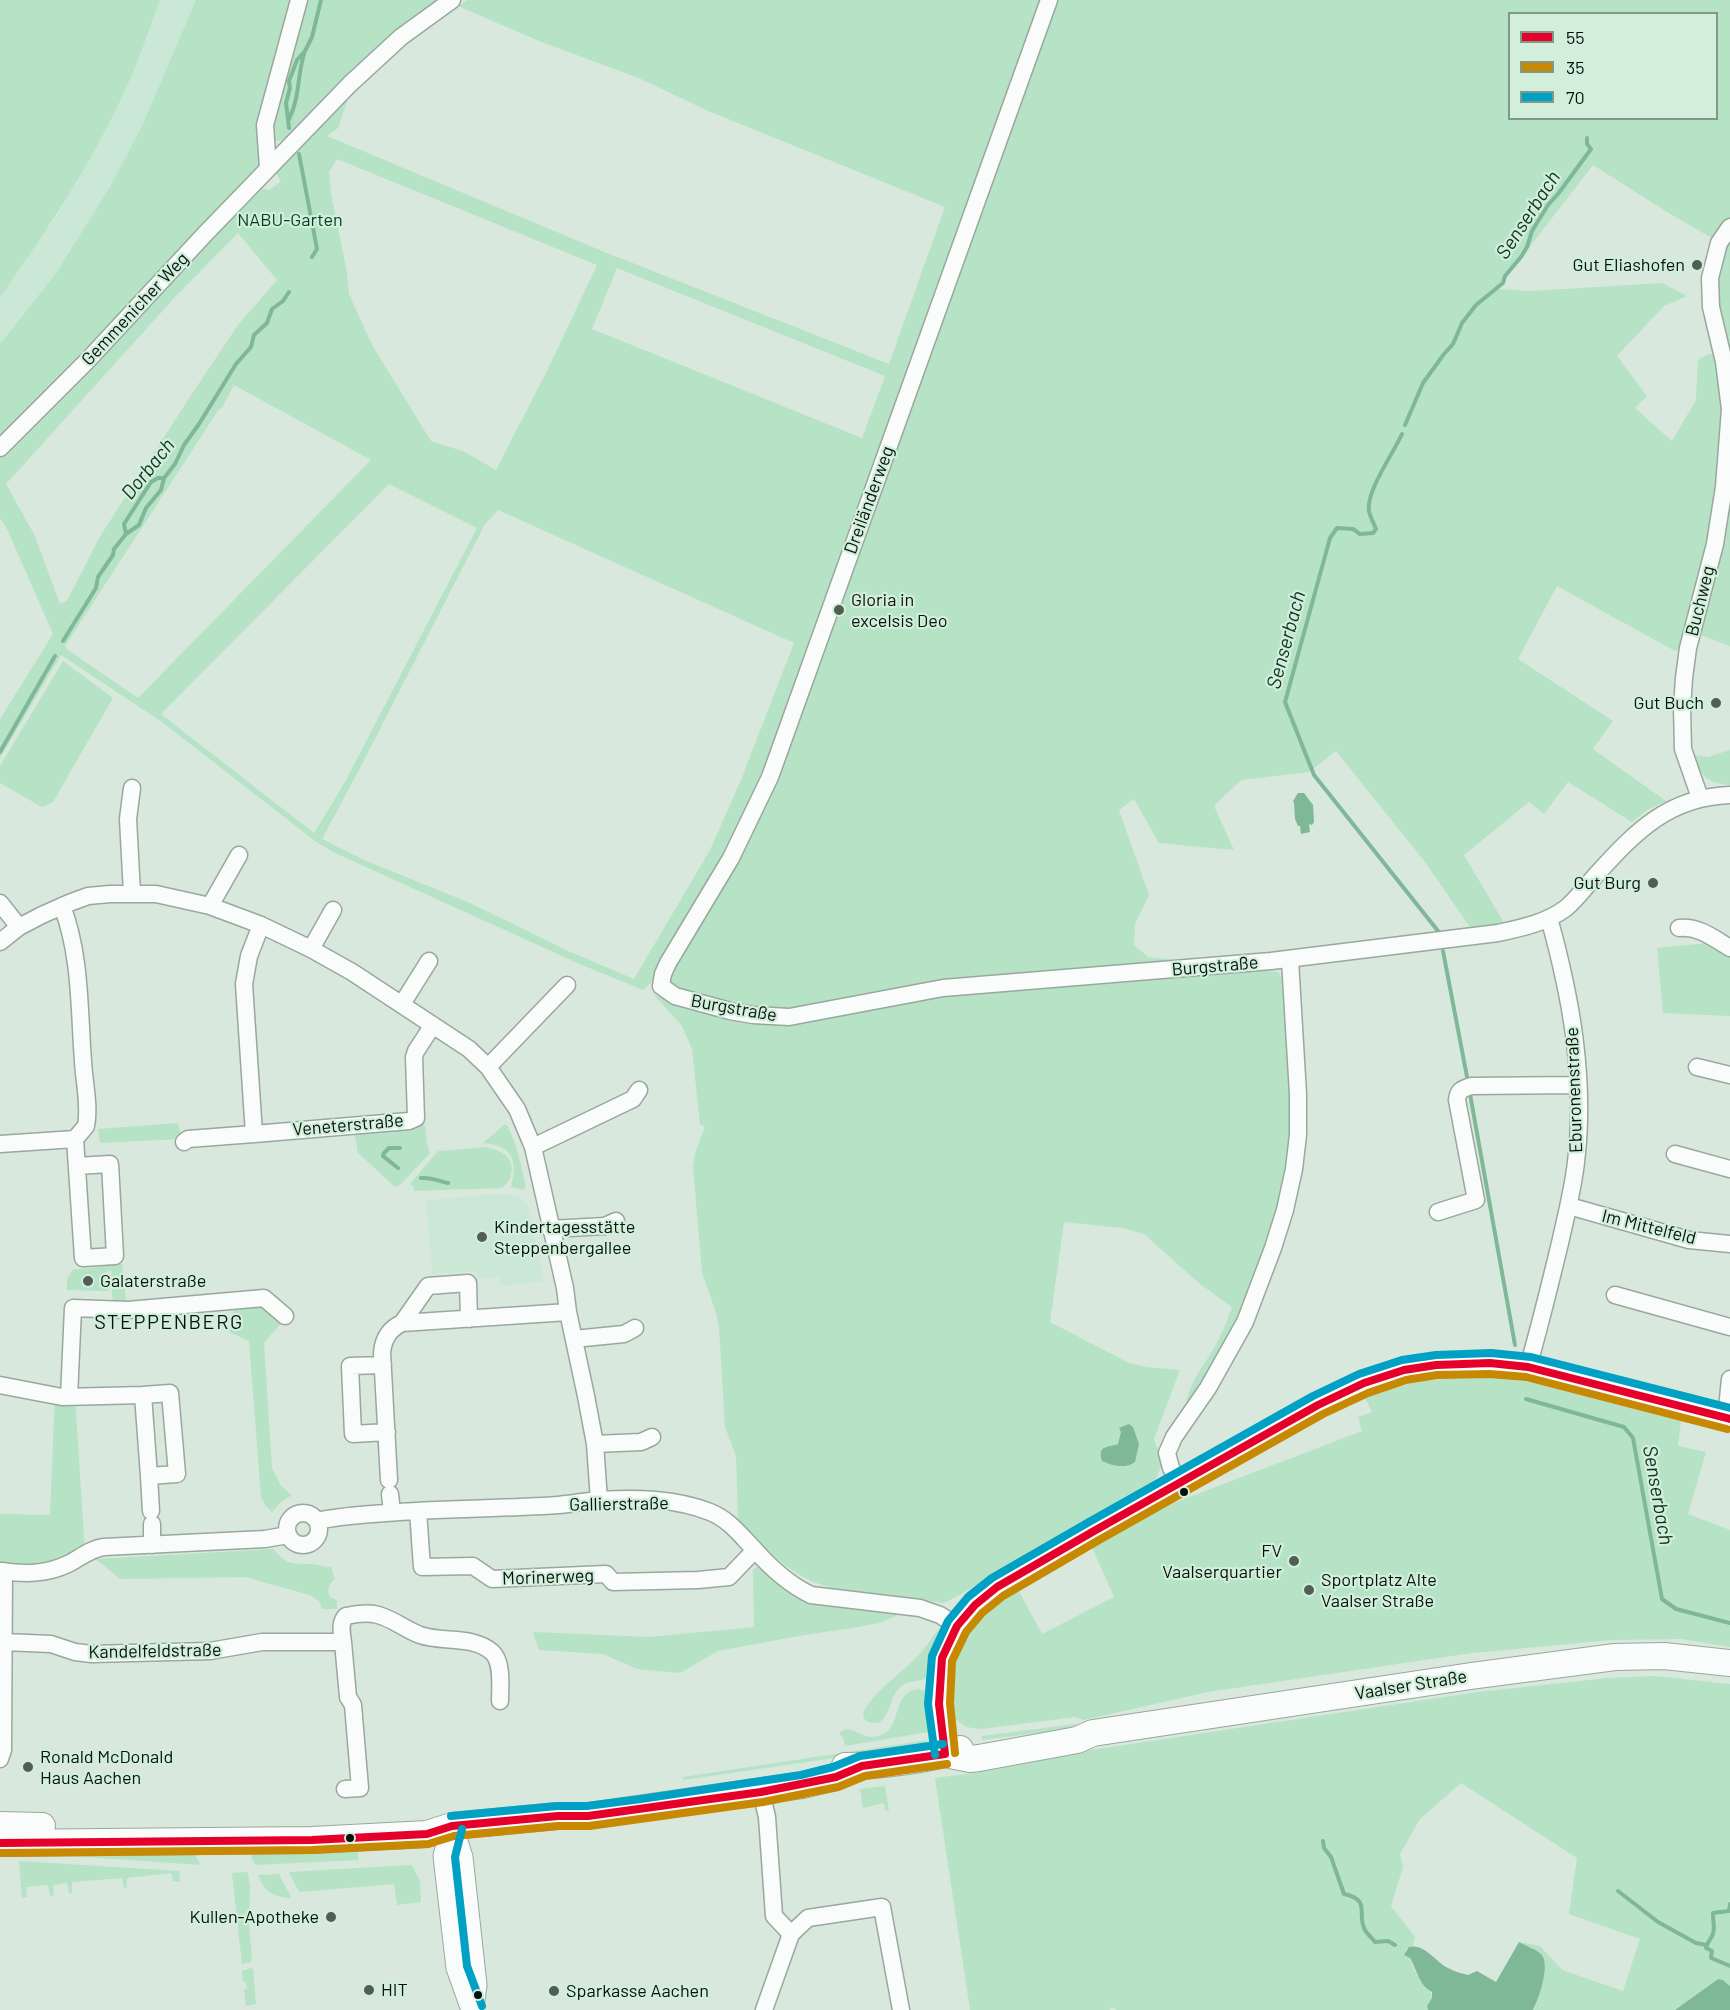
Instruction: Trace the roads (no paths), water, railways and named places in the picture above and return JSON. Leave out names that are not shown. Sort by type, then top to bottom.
[{"type":"main road","name":"Vaalser Straße","points":[[558,1816],[606,1799],[805,1770],[862,1766],[945,1754],[967,1746],[1076,1731],[1094,1733],[1544,1666],[1615,1657],[1654,1656],[1730,1663]]},
{"type":"main road","name":"Vaalser Straße","points":[[0,1843],[312,1840],[427,1834],[452,1826],[558,1816],[588,1816],[761,1792],[836,1777],[862,1766]]},
{"type":"main road","name":"Vaalser Straße","points":[[0,1825],[190,1828],[422,1818],[452,1826]]},
{"type":"street","points":[[268,168],[265,125],[299,0]]},
{"type":"street","name":"Gemmenicher Weg","points":[[0,448],[87,361],[350,84],[392,45],[452,0]]},
{"type":"street","name":"Dreiländerweg","points":[[661,986],[668,963],[731,858],[770,777],[1049,0]]},
{"type":"street","name":"Buchweg","points":[[1700,798],[1683,748],[1681,733],[1688,648],[1715,544],[1724,487],[1730,409],[1724,362],[1712,307],[1710,278],[1719,243],[1730,227]]},
{"type":"street","points":[[132,788],[128,819],[132,893]]},
{"type":"street","name":"Burgstraße","points":[[661,986],[675,996],[730,1011],[789,1017],[944,988],[1290,960],[1498,933],[1533,925],[1568,906],[1644,826],[1671,809],[1700,798],[1730,795]]},
{"type":"street","points":[[210,906],[239,855]]},
{"type":"street","points":[[0,942],[19,927],[88,896],[156,894],[210,906],[261,925],[311,949],[402,1004],[468,1050],[488,1067],[517,1109],[533,1147],[565,1288],[595,1444],[599,1500]]},
{"type":"street","points":[[0,903],[19,927]]},
{"type":"street","points":[[62,906],[67,920],[75,964],[86,1096],[86,1126],[75,1139],[83,1258],[116,1256],[110,1164],[77,1166]]},
{"type":"street","points":[[311,949],[333,910]]},
{"type":"street","name":"Eburonenstraße","points":[[1528,1367],[1569,1206],[1577,1153],[1578,1085],[1571,1010],[1549,918]]},
{"type":"street","points":[[254,1134],[244,984],[249,956],[261,925]]},
{"type":"street","points":[[1679,928],[1690,927],[1701,930],[1730,948]]},
{"type":"street","points":[[1180,1483],[1171,1468],[1167,1453],[1174,1437],[1208,1388],[1245,1322],[1273,1248],[1285,1210],[1294,1169],[1298,1134],[1298,1094],[1290,960]]},
{"type":"street","points":[[402,1004],[429,961]]},
{"type":"street","points":[[488,1067],[567,985]]},
{"type":"street","name":"Veneterstraße","points":[[184,1142],[188,1139],[409,1121],[416,1118],[414,1057],[433,1025]]},
{"type":"street","points":[[1697,1067],[1730,1075]]},
{"type":"street","points":[[1438,1212],[1476,1200],[1457,1100],[1458,1093],[1462,1089],[1471,1086],[1578,1085]]},
{"type":"street","points":[[533,1147],[633,1099],[639,1090]]},
{"type":"street","points":[[0,1144],[75,1139]]},
{"type":"street","points":[[1675,1154],[1730,1169]]},
{"type":"street","name":"Im Mittelfeld","points":[[1569,1206],[1689,1240],[1730,1244]]},
{"type":"street","points":[[550,1229],[605,1226],[616,1221]]},
{"type":"street","points":[[392,1512],[382,1365],[383,1342],[388,1334],[402,1323],[428,1286],[468,1283],[470,1319]]},
{"type":"street","points":[[1615,1295],[1730,1327]]},
{"type":"street","points":[[69,1397],[73,1308],[128,1310],[264,1298],[285,1316]]},
{"type":"street","points":[[402,1323],[568,1312]]},
{"type":"street","points":[[573,1339],[624,1334],[635,1328]]},
{"type":"street","points":[[945,1754],[939,1704],[942,1658],[957,1626],[975,1605],[997,1587],[1318,1405],[1364,1383],[1404,1370],[1437,1365],[1490,1363],[1528,1367],[1728,1419],[1730,1378]]},
{"type":"street","points":[[382,1365],[350,1366],[353,1434],[387,1432]]},
{"type":"street","points":[[0,1385],[69,1397],[170,1393],[177,1474],[149,1476]]},
{"type":"street","points":[[143,1395],[152,1545]]},
{"type":"street","points":[[595,1444],[641,1442],[652,1437]]},
{"type":"street","name":"Gallierstraße","points":[[2,1571],[40,1574],[68,1564],[96,1548],[265,1539],[288,1535],[295,1543],[308,1544],[318,1535],[317,1521],[335,1517],[392,1512],[559,1505],[599,1500],[661,1500],[684,1503],[712,1513],[734,1527],[779,1574],[811,1595],[920,1608],[940,1615],[957,1626]]},
{"type":"street","name":"Morinerweg","points":[[418,1511],[422,1567],[473,1566],[492,1579],[606,1574],[614,1582],[698,1580],[729,1576],[755,1550]]},
{"type":"street","points":[[0,1759],[3,1750],[2,1571]]},
{"type":"street","points":[[345,1789],[360,1788],[353,1706],[348,1697],[343,1642],[342,1623],[346,1616],[372,1614],[388,1618],[421,1635],[469,1642],[485,1648],[494,1653],[500,1672],[500,1701]]},
{"type":"street","name":"Kandelfeldstraße","points":[[3,1642],[51,1644],[75,1652],[92,1654],[210,1651],[262,1642],[343,1642]]},
{"type":"street","points":[[761,1792],[767,1817],[774,1916],[791,1934]]},
{"type":"street","points":[[452,1826],[462,1857],[476,1985],[472,2010]]},
{"type":"street","points":[[764,2010],[791,1934],[808,1918],[882,1907],[901,2010]]},
{"type":"waterway","name":"Dorbach","points":[[289,128],[286,103],[290,88],[289,81],[297,60],[312,37],[321,0]]},
{"type":"waterway","points":[[289,119],[295,103],[304,54]]},
{"type":"waterway","name":"Senserbach","points":[[1405,425],[1423,383],[1453,344],[1462,323],[1476,305],[1503,283],[1505,276],[1527,247],[1532,231],[1548,205],[1591,149],[1587,144],[1587,138]]},
{"type":"waterway","name":"Dorbach","points":[[299,154],[317,249],[312,257]]},
{"type":"waterway","name":"Dorbach","points":[[63,641],[96,588],[98,577],[113,555],[114,549],[126,534],[124,524],[151,482],[164,478],[175,464],[184,445],[236,364],[251,347],[254,335],[267,323],[272,309],[283,301],[289,292]]},
{"type":"waterway","name":"Senserbach","points":[[1402,434],[1381,472],[1369,503],[1370,516],[1376,529],[1373,533],[1360,534],[1353,529],[1337,528],[1330,538],[1285,702],[1314,775],[1438,931]]},
{"type":"waterway","points":[[126,534],[139,525],[146,508],[161,490],[164,478]]},
{"type":"waterway","name":"Dorbach","points":[[0,752],[55,656]]},
{"type":"waterway","name":"Senserbach","points":[[1443,951],[1468,1082]]},
{"type":"waterway","name":"Senserbach","points":[[1470,1094],[1515,1345]]},
{"type":"waterway","points":[[398,1168],[383,1156],[389,1148],[400,1148]]},
{"type":"waterway","points":[[421,1178],[448,1183]]},
{"type":"waterway","name":"Senserbach","points":[[1526,1399],[1624,1427],[1633,1438],[1662,1599],[1676,1609],[1730,1623]]},
{"type":"waterway","points":[[1323,1841],[1344,1894],[1353,1897],[1361,1904],[1366,1932],[1375,1942],[1388,1941],[1395,1945]]},
{"type":"waterway","points":[[1618,1891],[1658,1922],[1696,1943],[1706,1945]]},
{"type":"waterway","name":"Senserbach","points":[[1730,1904],[1729,1911],[1713,1913],[1714,1931],[1706,1948],[1712,1951],[1711,1958],[1730,1966]]},
{"type":"place","name":"Gut Eliashofen","points":[[1697,265]]},
{"type":"place","name":"Gloria in excelsis Deo","points":[[839,610]]},
{"type":"place","name":"Gut Buch","points":[[1716,703]]},
{"type":"place","name":"Gut Burg","points":[[1653,883]]},
{"type":"place","name":"Kindertagesstätte Steppenbergallee","points":[[482,1237]]},
{"type":"place","name":"Galaterstraße","points":[[88,1281]]},
{"type":"place","name":"FV Vaalserquartier","points":[[1294,1561]]},
{"type":"place","name":"Sportplatz Alte Vaalser Straße","points":[[1309,1590]]},
{"type":"place","name":"Ronald McDonald Haus Aachen","points":[[28,1767]]},
{"type":"place","name":"Kullen-Apotheke","points":[[331,1917]]},
{"type":"place","name":"HIT","points":[[369,1990]]},
{"type":"place","name":"Sparkasse Aachen","points":[[554,1991]]},
{"type":"district","name":"STEPPENBERG","points":[[169,1322]]},
{"type":"park label","name":"NABU-Garten","points":[[290,220]]}]
